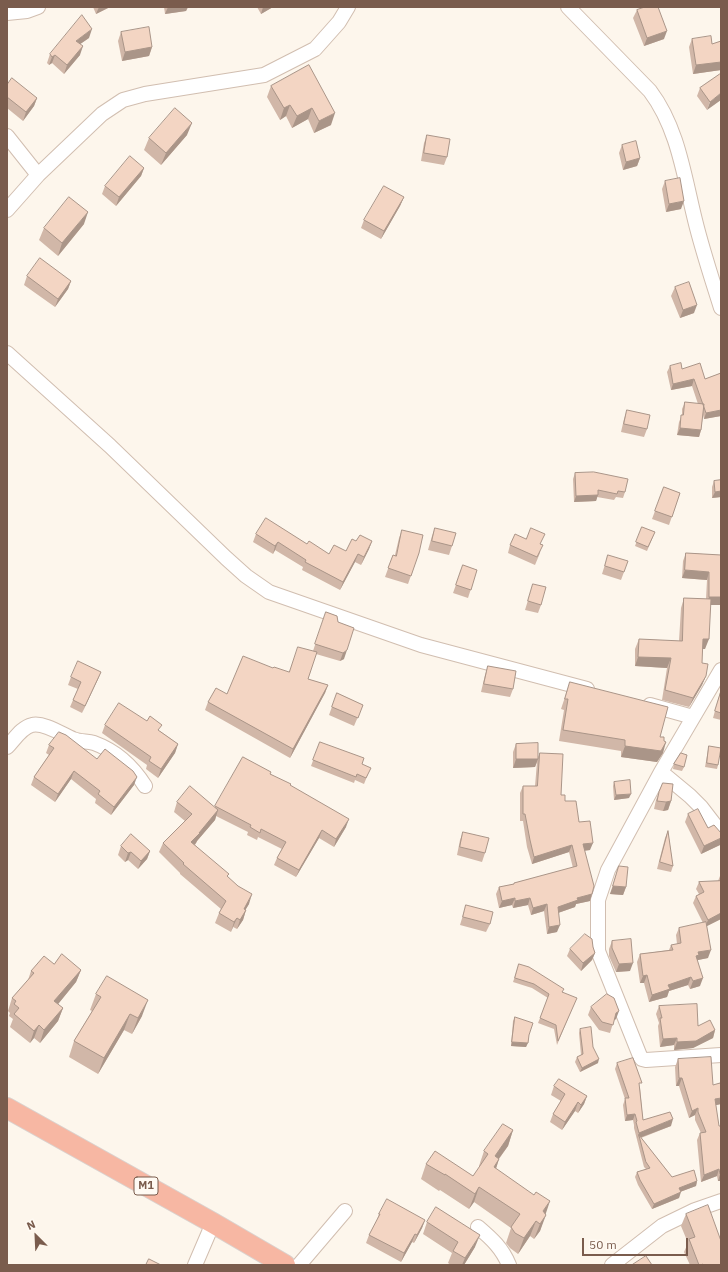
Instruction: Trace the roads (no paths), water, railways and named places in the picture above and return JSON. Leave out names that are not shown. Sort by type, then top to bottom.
[{"type":"highway","name":"M1","points":[[7,1108],[285,1265]]},
{"type":"street","points":[[7,13],[27,11],[38,7]]},
{"type":"street","points":[[7,210],[38,175],[102,114],[123,100],[144,94],[264,75],[315,49],[339,22],[348,7]]},
{"type":"street","points":[[568,7],[650,91],[659,103],[680,151],[695,221],[721,308]]},
{"type":"street","points":[[7,136],[38,175]]},
{"type":"street","points":[[7,353],[110,446],[226,558],[246,576],[269,592],[421,644],[602,693]]},
{"type":"street","points":[[721,670],[661,772],[608,870],[598,900],[598,952],[642,1059],[646,1060],[721,1055]]},
{"type":"street","points":[[640,703],[693,717]]},
{"type":"street","points":[[7,747],[21,731],[32,725],[41,725],[76,740],[92,742],[113,752],[138,774],[146,786]]},
{"type":"street","points":[[661,772],[701,807],[721,833]]},
{"type":"street","points":[[612,1265],[662,1226],[695,1210],[721,1201]]},
{"type":"street","points":[[299,1265],[345,1211]]},
{"type":"street","points":[[195,1265],[212,1223]]},
{"type":"street","points":[[478,1227],[496,1243],[509,1265]]}]
